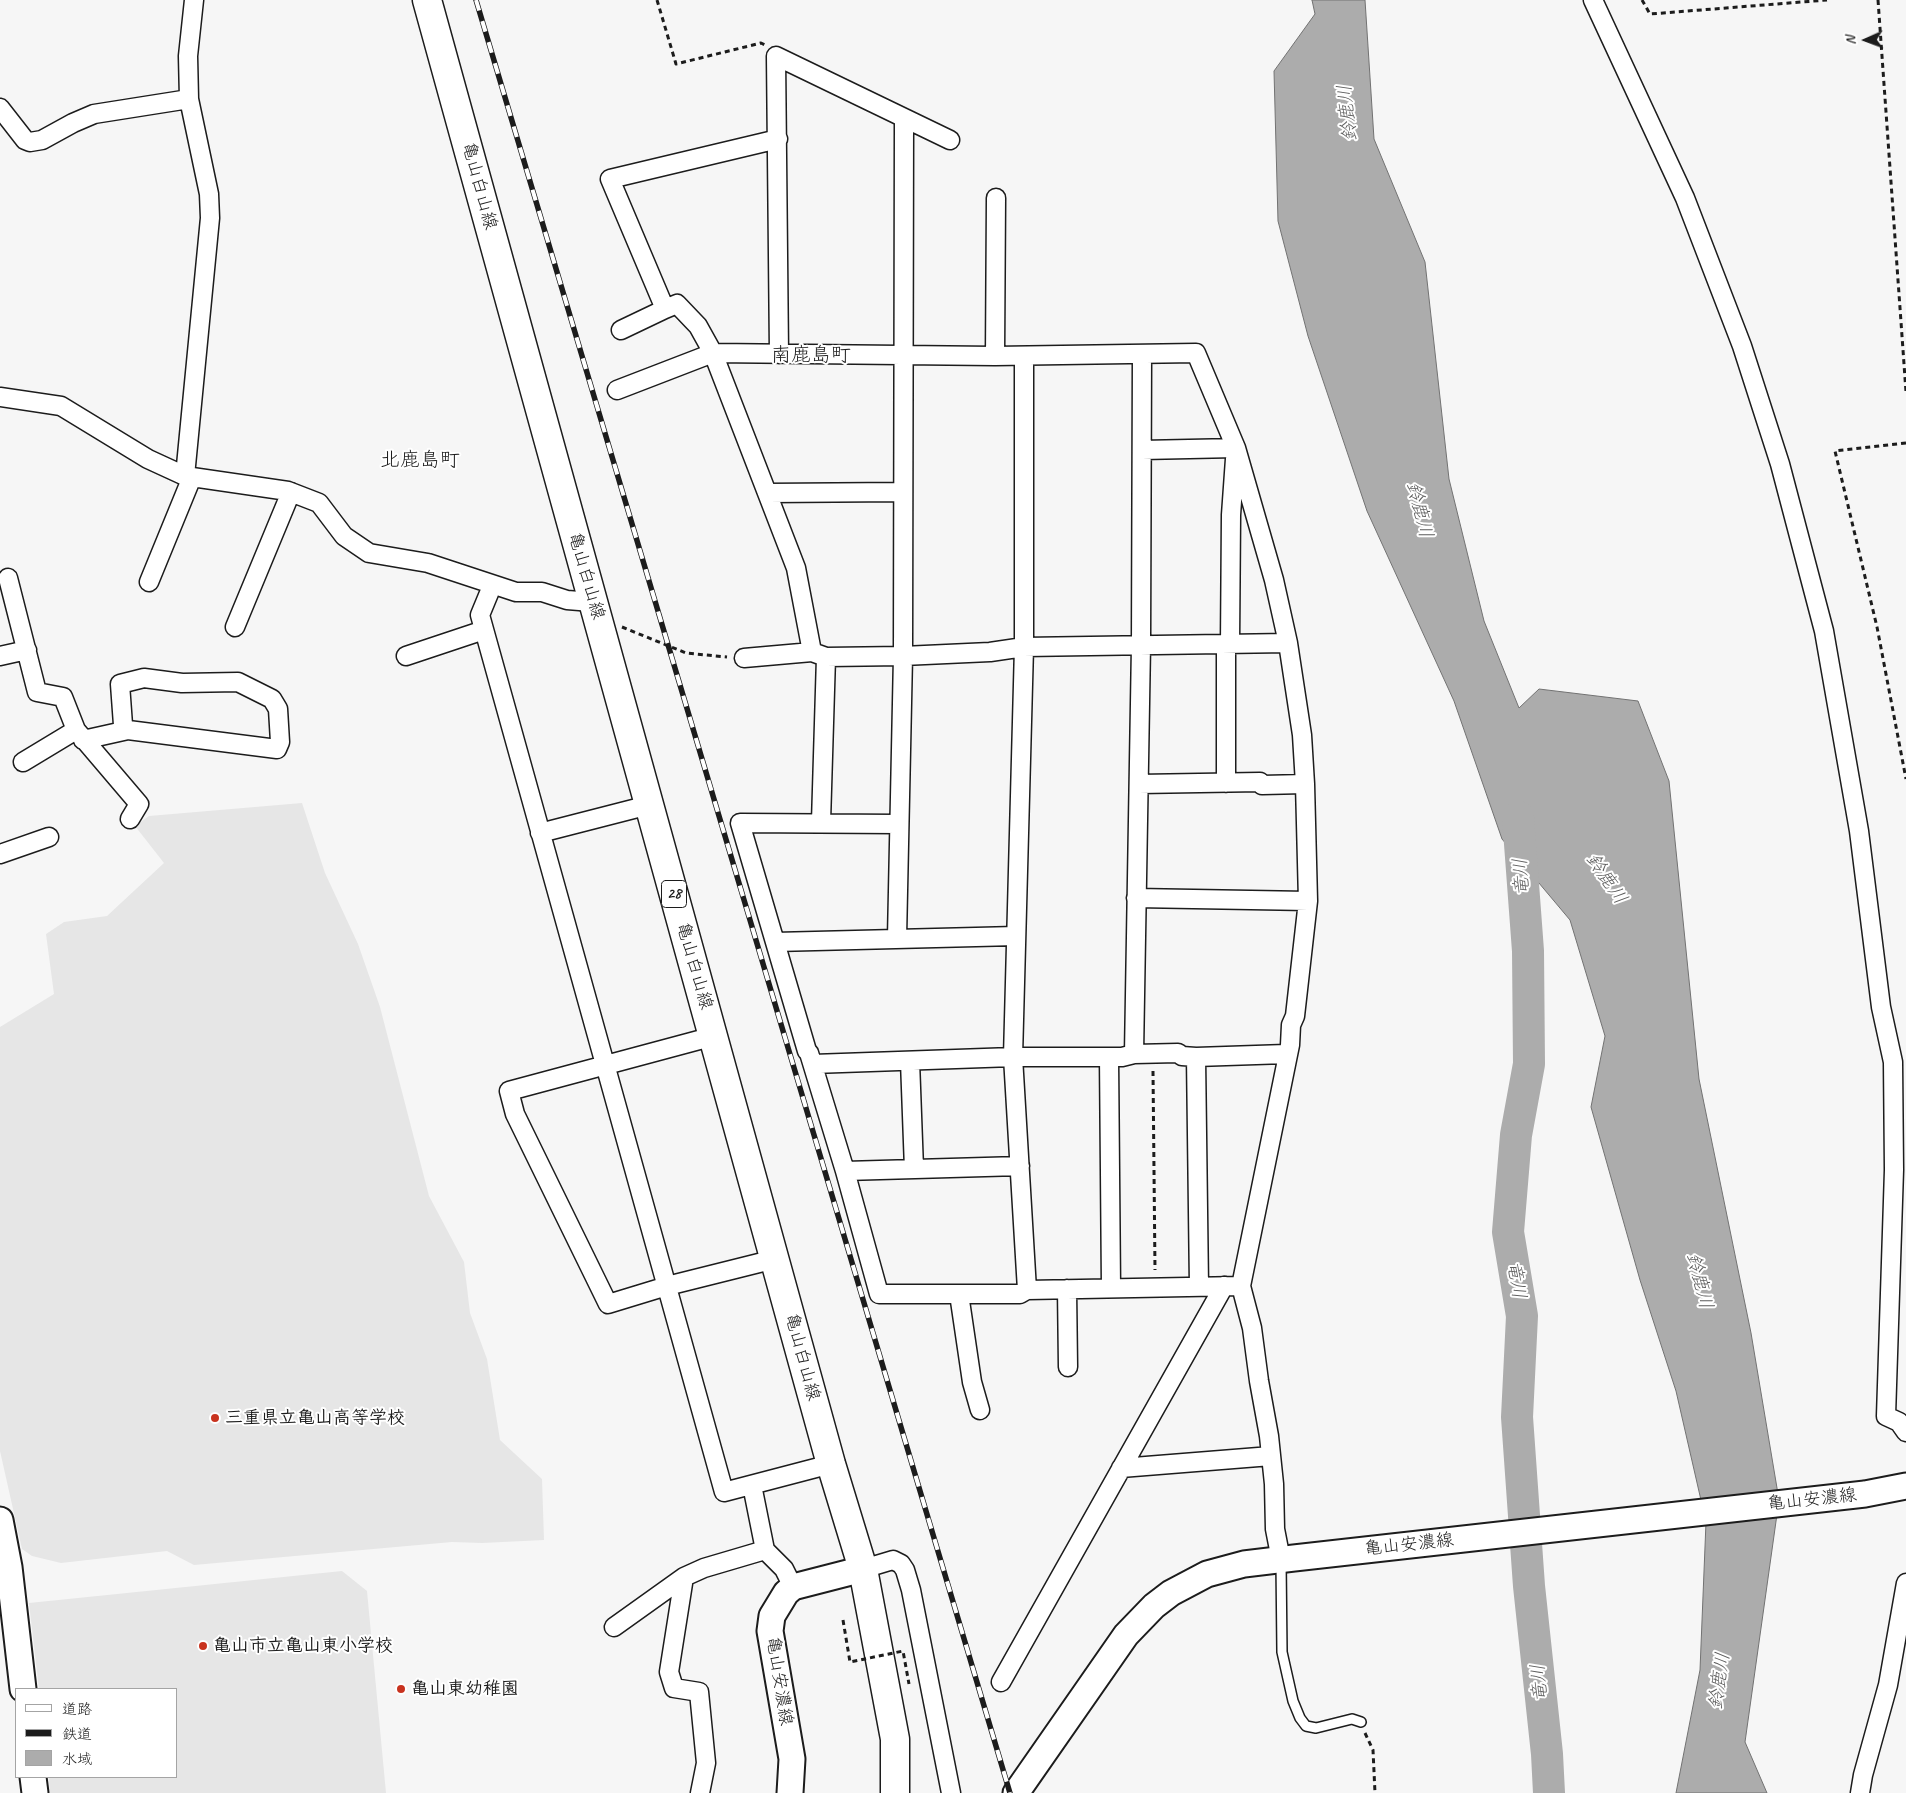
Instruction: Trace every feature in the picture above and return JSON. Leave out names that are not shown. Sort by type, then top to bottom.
[{"type":"main road","name":"亀山白山線","points":[[427,0],[831,1464],[863,1569],[895,1739],[895,1793]]},
{"type":"main road","name":"亀山安濃線","points":[[1016,1793],[1126,1635],[1154,1606],[1189,1582],[1207,1574],[1244,1564],[1865,1494],[1906,1486]]},
{"type":"main road","points":[[0,1520],[4,1565],[23,1688]]},
{"type":"main road","points":[[793,1587],[863,1569]]},
{"type":"main road","name":"亀山安濃線","points":[[790,1793],[792,1758],[770,1631],[772,1616],[786,1593],[793,1587]]},
{"type":"main road","points":[[33,1778],[35,1793]]},
{"type":"street","points":[[149,582],[188,477],[210,218],[210,194],[189,98],[188,56],[194,0]]},
{"type":"street","points":[[1593,0],[1685,198],[1742,346],[1780,464],[1824,631],[1862,851],[1881,1007],[1893,1062],[1894,1170],[1886,1416],[1899,1422],[1906,1432]]},
{"type":"street","points":[[779,354],[776,56],[950,140]]},
{"type":"street","points":[[0,108],[25,140],[30,142],[42,140],[94,114],[189,98]]},
{"type":"street","points":[[897,938],[903,656],[904,118]]},
{"type":"street","points":[[665,309],[610,179],[778,139]]},
{"type":"street","points":[[995,356],[996,198]]},
{"type":"street","points":[[621,330],[677,304],[698,326],[713,353],[796,568],[819,655],[821,822]]},
{"type":"street","points":[[617,390],[713,353],[995,356],[1196,353],[1236,448],[1274,580],[1288,642],[1302,736],[1306,784],[1308,902],[1295,1016],[1290,1025],[1290,1045],[1286,1054],[1233,1286],[1121,1468],[1001,1682]]},
{"type":"street","points":[[1134,1054],[1141,645],[1142,354]]},
{"type":"street","points":[[1024,356],[1024,648],[1013,1057],[1027,1290]]},
{"type":"street","points":[[0,397],[61,406],[148,459],[188,477],[290,492],[318,503],[344,536],[369,553],[436,565],[460,572],[492,586],[516,592],[542,592],[567,600],[592,602]]},
{"type":"street","points":[[1142,450],[1236,448]]},
{"type":"street","points":[[1226,783],[1231,514],[1236,448]]},
{"type":"street","points":[[235,627],[290,492]]},
{"type":"street","points":[[768,494],[902,492]]},
{"type":"street","points":[[8,578],[37,692],[63,696],[80,735],[139,804],[130,819]]},
{"type":"street","points":[[492,586],[480,615],[667,1286],[680,1342],[724,1492],[831,1464]]},
{"type":"street","points":[[406,656],[484,630]]},
{"type":"street","points":[[744,658],[819,655],[903,656],[990,652],[1024,648],[1288,642]]},
{"type":"street","points":[[0,656],[26,650]]},
{"type":"street","points":[[24,762],[80,735],[128,730],[277,748],[280,742],[278,708],[272,700],[238,682],[182,683],[144,678],[120,684],[123,725],[128,730]]},
{"type":"street","points":[[1139,784],[1306,784]]},
{"type":"street","points":[[540,833],[649,804]]},
{"type":"street","points":[[898,824],[821,822],[740,823],[807,1051],[813,1064],[845,1171],[879,1294],[1020,1294],[1027,1290],[1233,1286]]},
{"type":"street","points":[[0,854],[49,837]]},
{"type":"street","points":[[1136,898],[1308,902]]},
{"type":"street","points":[[775,942],[1016,936]]},
{"type":"street","points":[[714,1036],[508,1091],[515,1114],[608,1304],[667,1286],[775,1259]]},
{"type":"street","points":[[813,1064],[1013,1057],[1109,1057],[1134,1054],[1178,1053],[1182,1056],[1196,1057],[1286,1054]]},
{"type":"street","points":[[1109,1057],[1111,1288]]},
{"type":"street","points":[[1196,1057],[1199,1287]]},
{"type":"street","points":[[910,1061],[914,1169]]},
{"type":"street","points":[[845,1171],[1020,1166]]},
{"type":"street","points":[[1233,1286],[1252,1328],[1271,1456],[1275,1530],[1287,1559]]},
{"type":"street","points":[[1067,1289],[1068,1367]]},
{"type":"street","points":[[958,1294],[972,1382],[980,1410]]},
{"type":"street","points":[[1121,1468],[1271,1456]]},
{"type":"street","points":[[752,1485],[765,1550],[784,1569],[793,1587]]},
{"type":"street","points":[[614,1626],[684,1577],[704,1568],[765,1550]]},
{"type":"street","points":[[863,1569],[893,1560],[901,1564],[904,1570],[911,1590],[951,1793]]},
{"type":"street","points":[[684,1577],[669,1672],[674,1688],[699,1692],[706,1763],[700,1793]]},
{"type":"street","points":[[1860,1793],[1863,1775],[1888,1685],[1906,1583]]},
{"type":"lane","points":[[1287,1559],[1282,1652],[1293,1701],[1300,1718],[1306,1726],[1316,1728],[1356,1721]]},
{"type":"path","points":[[658,0],[676,64],[761,43],[776,56]]},
{"type":"path","points":[[1642,0],[1650,14],[1827,0]]},
{"type":"path","points":[[1878,0],[1906,392]]},
{"type":"path","points":[[1906,444],[1835,451],[1877,627],[1906,780]]},
{"type":"path","points":[[602,632],[624,626],[654,641],[686,653],[744,658]]},
{"type":"path","points":[[1153,1054],[1155,1288]]},
{"type":"path","points":[[843,1620],[850,1662],[903,1651],[909,1684]]},
{"type":"path","points":[[1356,1721],[1373,1750],[1375,1793]]},
{"type":"shaded area","name":"三重県立亀山高等学校","points":[[302,803],[325,873],[358,944],[380,1007],[429,1196],[464,1262],[470,1313],[487,1359],[500,1440],[542,1479],[544,1540],[482,1543],[452,1542],[194,1565],[167,1551],[61,1563],[32,1556],[22,1549],[0,1451],[0,1027],[54,994],[46,934],[64,922],[107,916],[164,863],[135,826],[149,816]]},
{"type":"shaded area","name":"亀山市立亀山東小学校","points":[[342,1571],[367,1591],[386,1793],[50,1793],[49,1778],[178,1778],[178,1688],[39,1688],[29,1603]]},
{"type":"water","name":"鈴鹿川","points":[[1312,0],[1365,0],[1374,139],[1425,262],[1449,479],[1484,621],[1519,708],[1539,689],[1638,701],[1669,781],[1699,1079],[1751,1333],[1779,1500],[1745,1742],[1767,1793],[1676,1793],[1700,1670],[1706,1522],[1676,1391],[1640,1280],[1591,1107],[1605,1036],[1570,920],[1502,839],[1454,701],[1367,511],[1308,336],[1278,221],[1274,71],[1315,14]]},
{"type":"waterway","name":"竜川","points":[[1518,817],[1528,951],[1529,1064],[1516,1135],[1508,1232],[1522,1316],[1517,1417],[1529,1586],[1547,1754],[1549,1793]]},
{"type":"railway","points":[[476,0],[1010,1793]]},
{"type":"place","name":"三重県立亀山高等学校","points":[[215,1418]]},
{"type":"place","name":"亀山市立亀山東小学校","points":[[203,1646]]},
{"type":"place","name":"亀山東幼稚園","points":[[401,1689]]},
{"type":"district","name":"南鹿島町","points":[[811,356]]},
{"type":"district","name":"北鹿島町","points":[[420,461]]}]
